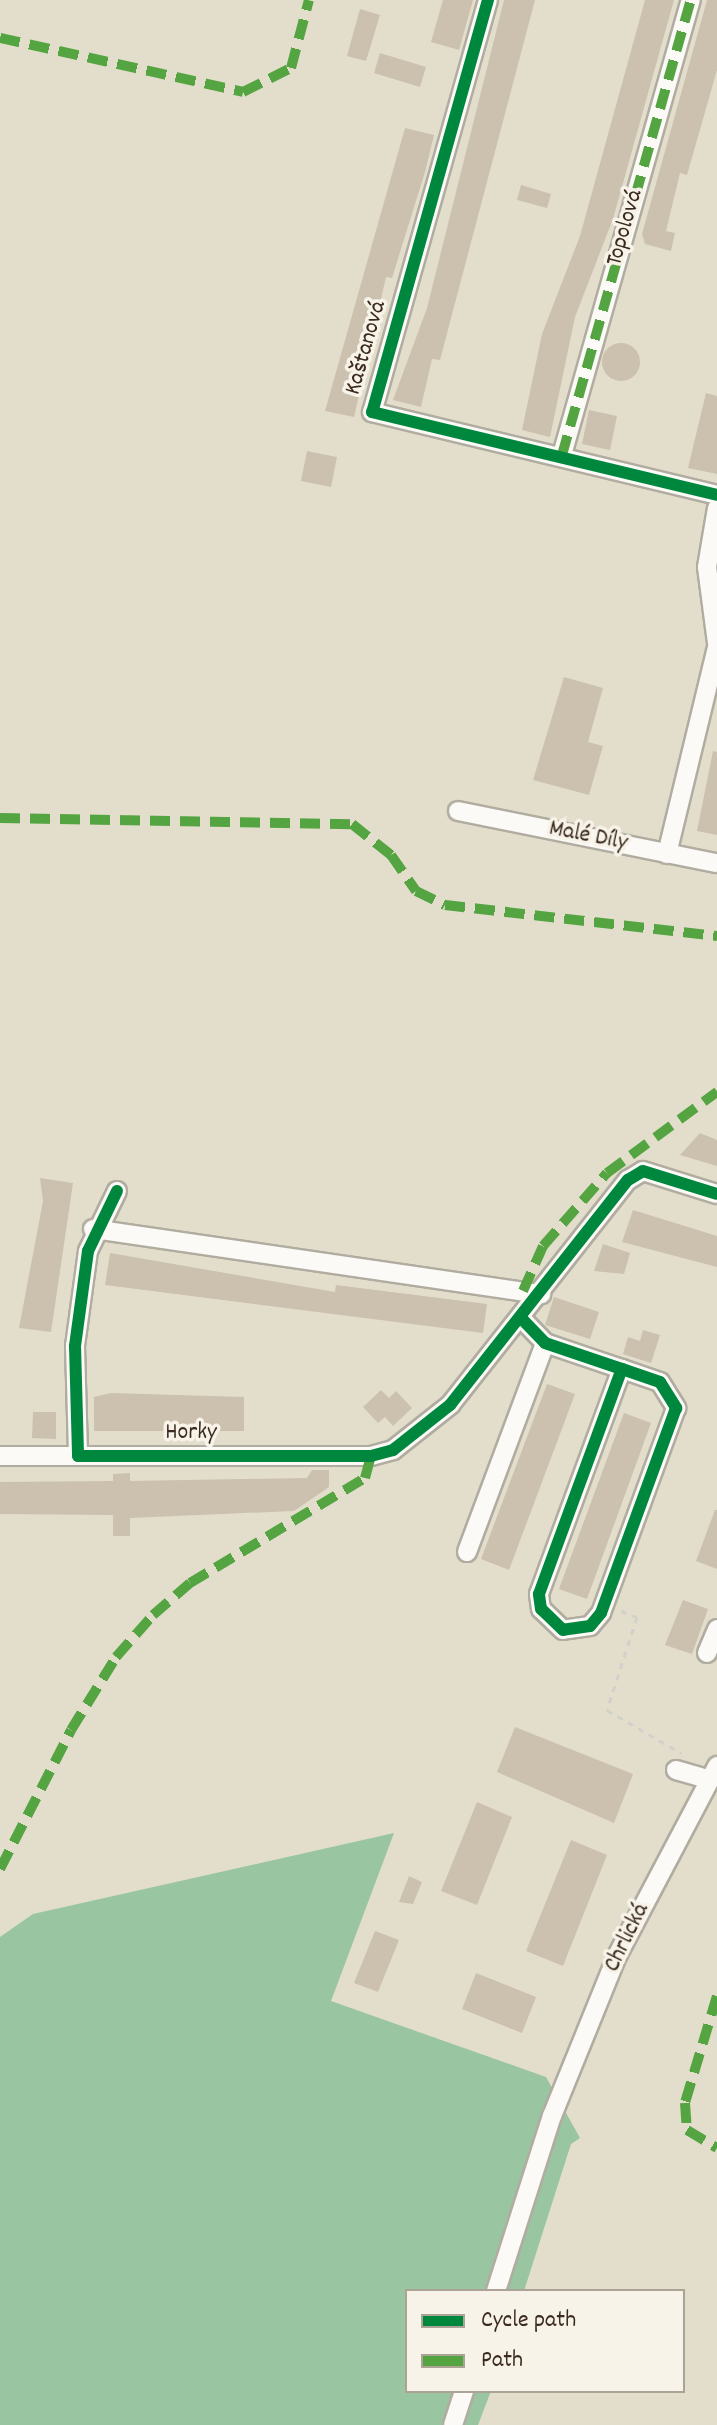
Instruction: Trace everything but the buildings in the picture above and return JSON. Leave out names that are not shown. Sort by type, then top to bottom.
[{"type":"street","name":"Kaštanová","points":[[488,0],[372,412],[562,455],[717,495]]},
{"type":"street","name":"Topolová","points":[[562,455],[691,0]]},
{"type":"street","points":[[667,854],[717,645],[707,567],[717,508]]},
{"type":"street","name":"Malé Díly","points":[[458,811],[717,863]]},
{"type":"street","name":"Horky","points":[[0,1456],[383,1454],[450,1405],[522,1319],[628,1180],[643,1171],[717,1194]]},
{"type":"street","points":[[78,1456],[75,1346],[93,1229],[117,1191]]},
{"type":"street","points":[[93,1229],[541,1294]]},
{"type":"street","points":[[522,1319],[545,1343],[622,1369],[660,1382],[677,1420],[601,1613],[590,1626],[563,1630],[541,1609],[539,1594],[622,1369]]},
{"type":"street","points":[[467,1552],[545,1343]]},
{"type":"street","points":[[707,1653],[717,1629]]},
{"type":"street","points":[[676,1770],[713,1773]]},
{"type":"street","name":"Chrlická","points":[[497,2289],[552,2116],[617,1956],[713,1773]]},
{"type":"street","points":[[453,2425],[463,2393]]},
{"type":"path","points":[[637,1617],[607,1710],[664,1743]]},
{"type":"green space","points":[[394,1833],[331,2001],[546,2077],[580,2138],[571,2144],[525,2289],[405,2289],[405,2393],[490,2393],[478,2425],[0,2425],[0,1937],[33,1914]]},
{"type":"marked path","points":[[0,38],[243,92],[291,68],[309,0]]},
{"type":"marked path","points":[[562,455],[691,0]]},
{"type":"marked path","points":[[0,818],[352,824],[391,855],[416,891],[445,905],[717,936]]},
{"type":"marked path","points":[[523,1291],[543,1246],[607,1173],[717,1092]]},
{"type":"marked path","points":[[0,1869],[71,1730],[116,1657],[153,1615],[190,1583],[365,1478],[371,1456]]},
{"type":"marked path","points":[[717,1996],[685,2103],[687,2130],[717,2148]]},
{"type":"cycle path","points":[[488,0],[372,412],[717,495]]},
{"type":"cycle path","points":[[117,1191],[88,1251],[75,1346],[78,1456],[371,1456],[393,1450],[450,1405],[628,1180],[643,1171],[717,1194]]},
{"type":"cycle path","points":[[522,1319],[545,1343],[622,1369],[660,1382],[676,1408],[601,1613],[590,1626],[563,1630],[541,1609],[539,1594],[622,1369]]}]
